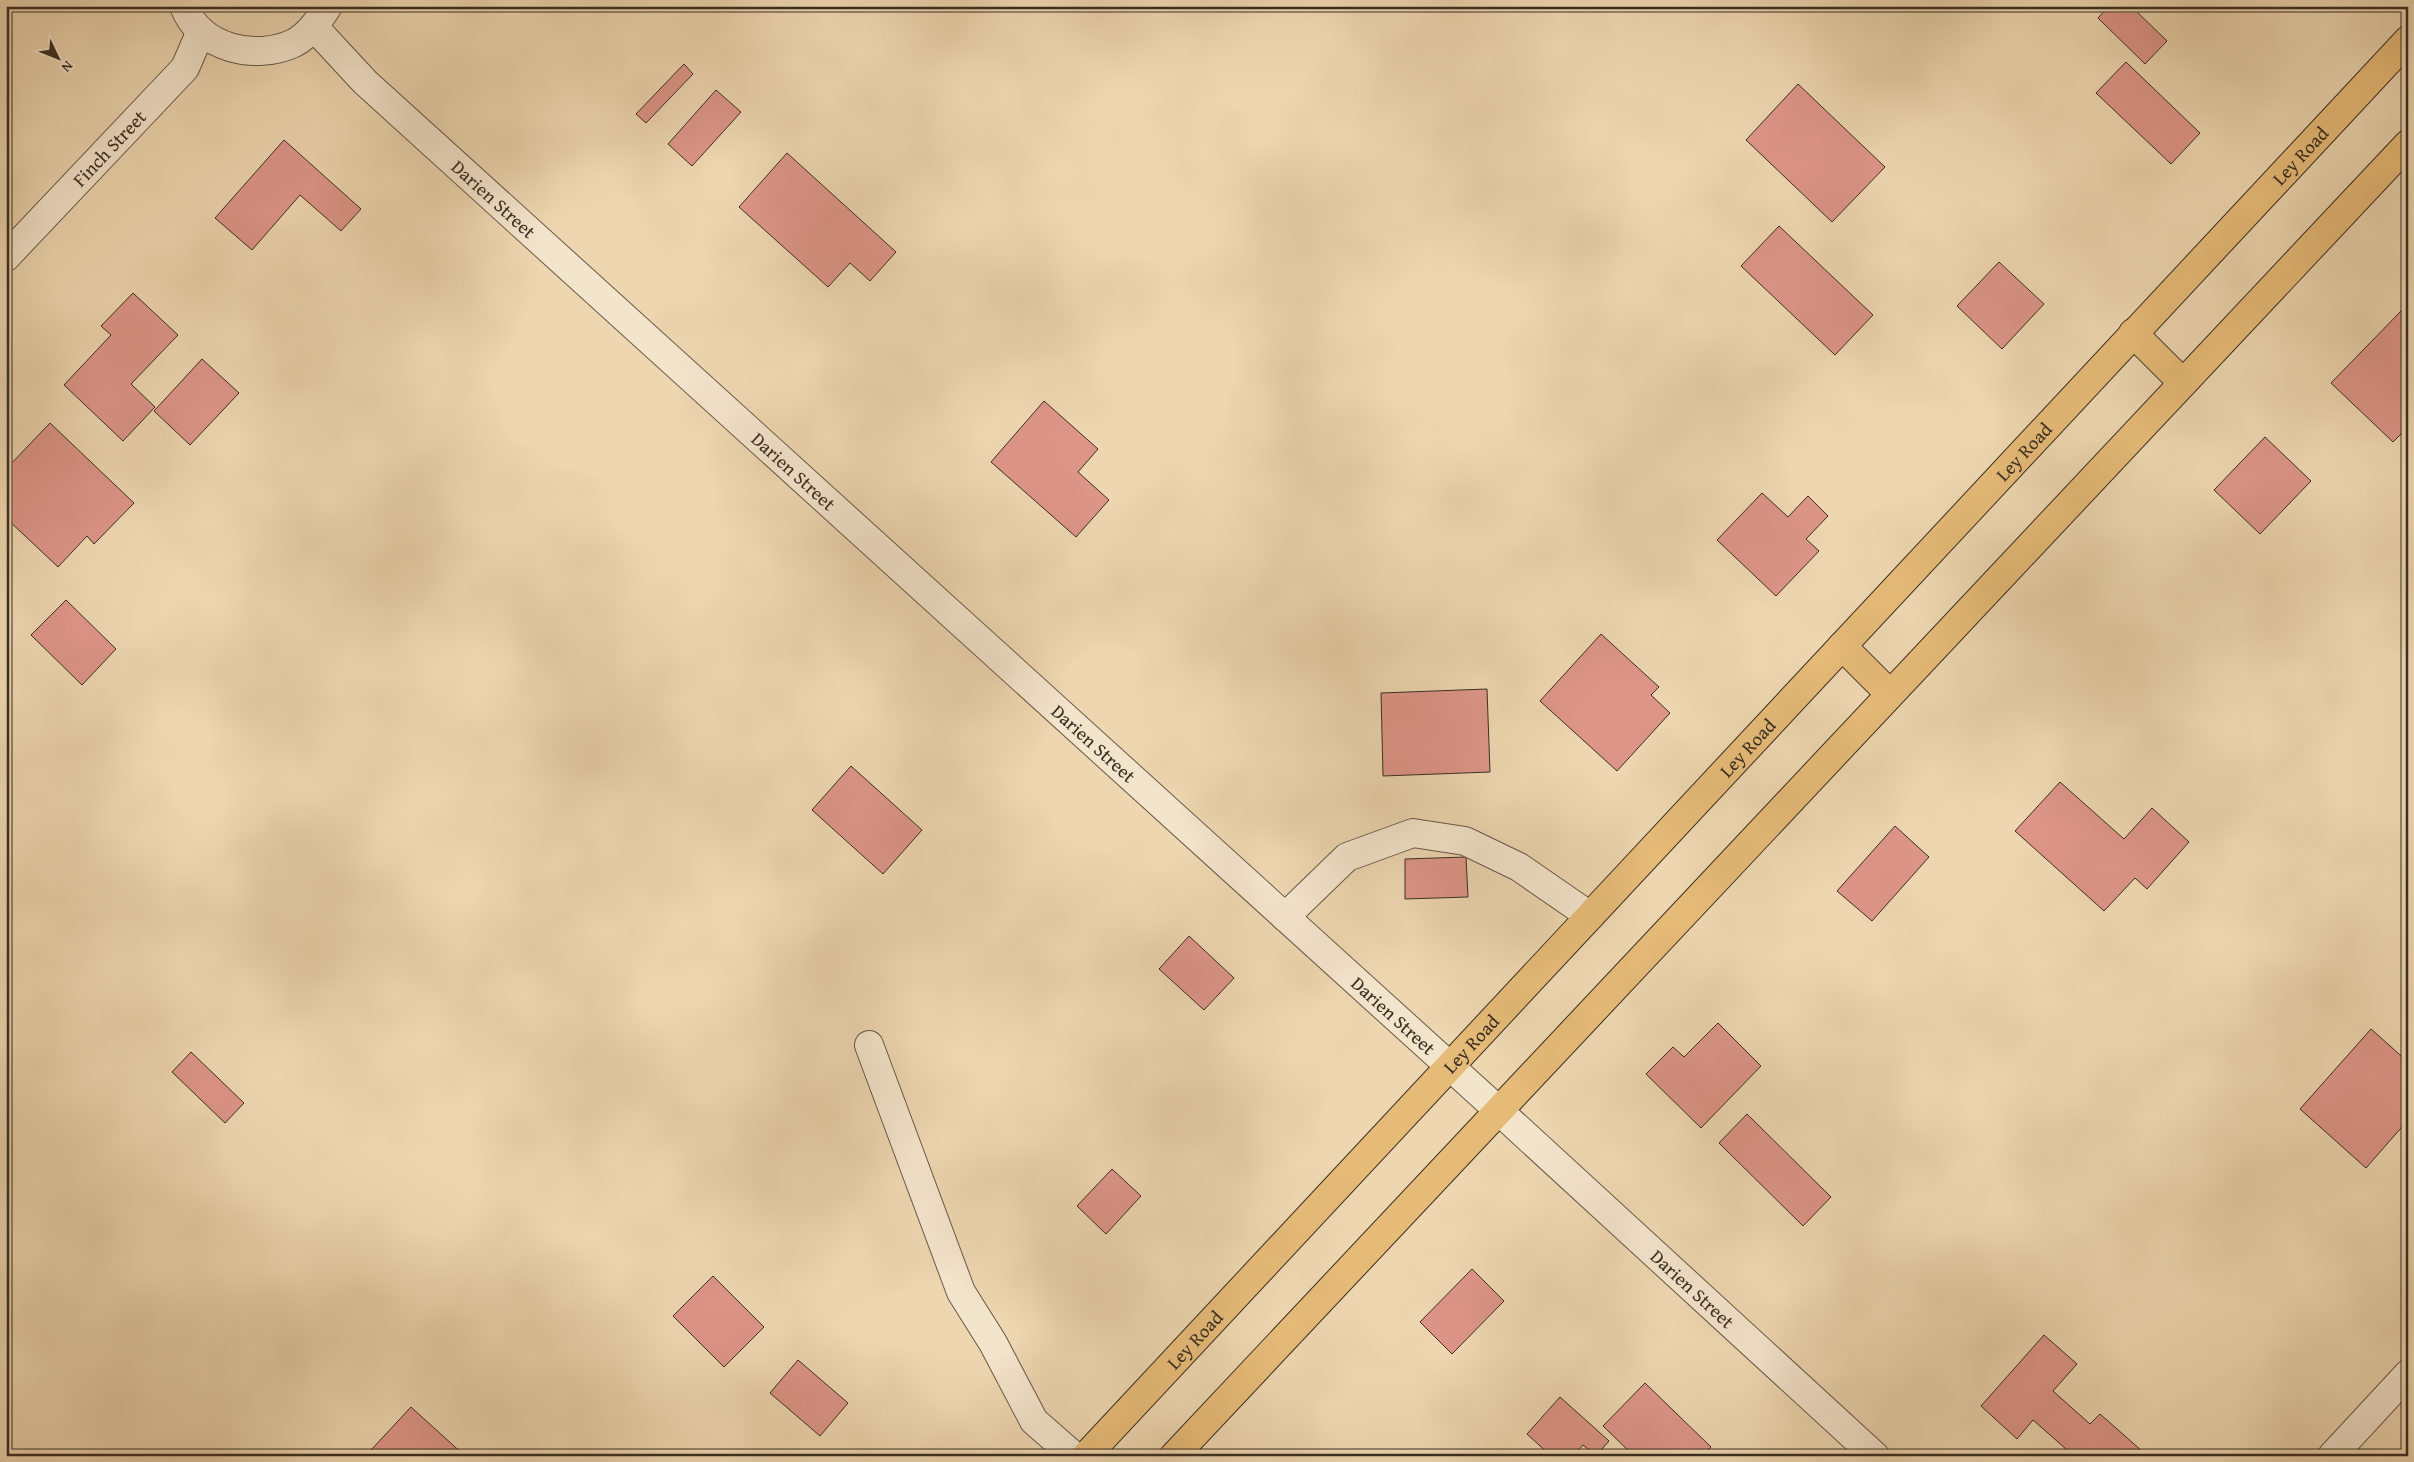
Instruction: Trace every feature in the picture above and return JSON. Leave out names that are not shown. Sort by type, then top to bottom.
[{"type":"main road","name":"Ley Road","points":[[1086,1456],[2408,40]]},
{"type":"main road","points":[[1174,1456],[2408,144]]},
{"type":"main road","points":[[2134,333],[2183,383]]},
{"type":"main road","points":[[1842,646],[1889,694]]},
{"type":"street","points":[[184,6],[201,31],[222,45],[246,52],[271,51],[294,42],[321,17]]},
{"type":"street","name":"Darien Street","points":[[321,17],[365,82],[1498,1110],[1875,1456]]},
{"type":"street","name":"Finch Street","points":[[6,257],[185,68],[201,31]]},
{"type":"street","points":[[1285,917],[1347,857],[1413,834],[1465,841],[1519,866],[1590,916]]},
{"type":"street","points":[[869,1044],[961,1292],[993,1343],[1034,1421],[1074,1456]]},
{"type":"street","points":[[2332,1456],[2408,1374]]},
{"type":"building","points":[[2109,6],[2131,6],[2167,41],[2145,64],[2098,18]]},
{"type":"building","points":[[2126,62],[2200,133],[2171,164],[2096,93]]},
{"type":"building","points":[[684,64],[693,74],[646,123],[636,114]]},
{"type":"building","points":[[1798,84],[1885,167],[1832,222],[1746,140]]},
{"type":"building","points":[[716,90],[741,112],[692,166],[668,144]]},
{"type":"building","points":[[284,140],[361,209],[341,231],[300,195],[252,250],[215,218]]},
{"type":"building","points":[[787,153],[896,252],[870,281],[850,263],[828,287],[739,207]]},
{"type":"building","points":[[1779,226],[1873,315],[1835,355],[1741,266]]},
{"type":"building","points":[[1999,262],[2044,304],[2002,349],[1957,306]]},
{"type":"building","points":[[133,293],[178,335],[131,384],[155,407],[123,441],[64,385],[111,335],[101,326]]},
{"type":"building","points":[[2402,310],[2408,316],[2408,376],[2404,379],[2408,383],[2408,427],[2393,442],[2331,383]]},
{"type":"building","points":[[202,359],[239,393],[190,445],[154,411]]},
{"type":"building","points":[[1044,401],[1098,449],[1078,472],[1109,500],[1076,537],[991,462]]},
{"type":"building","points":[[50,423],[134,503],[94,544],[87,536],[58,567],[6,518],[6,469]]},
{"type":"building","points":[[2265,437],[2311,481],[2260,534],[2214,490]]},
{"type":"building","points":[[1762,493],[1788,517],[1808,496],[1828,516],[1806,539],[1819,551],[1776,596],[1717,540]]},
{"type":"building","points":[[66,600],[116,649],[82,685],[31,635]]},
{"type":"building","points":[[1601,634],[1659,687],[1651,695],[1670,713],[1617,771],[1540,701]]},
{"type":"building","points":[[1487,689],[1490,772],[1383,776],[1381,693]]},
{"type":"building","points":[[851,766],[922,830],[883,874],[812,810]]},
{"type":"building","points":[[2060,782],[2124,839],[2152,808],[2189,842],[2147,889],[2135,878],[2104,911],[2015,831]]},
{"type":"building","points":[[1895,826],[1929,857],[1872,921],[1837,891]]},
{"type":"building","points":[[1466,857],[1468,897],[1405,899],[1405,859]]},
{"type":"building","points":[[1189,936],[1234,978],[1204,1010],[1159,969]]},
{"type":"building","points":[[1718,1023],[1761,1066],[1701,1128],[1646,1074],[1673,1047],[1684,1057]]},
{"type":"building","points":[[2371,1029],[2408,1062],[2408,1120],[2366,1168],[2300,1109]]},
{"type":"building","points":[[191,1052],[244,1103],[225,1123],[172,1072]]},
{"type":"building","points":[[1747,1114],[1831,1197],[1803,1226],[1719,1143]]},
{"type":"building","points":[[1112,1169],[1141,1196],[1106,1234],[1077,1206]]},
{"type":"building","points":[[1472,1269],[1504,1301],[1452,1354],[1420,1322]]},
{"type":"building","points":[[713,1276],[764,1327],[724,1367],[673,1316]]},
{"type":"building","points":[[2044,1335],[2077,1364],[2053,1391],[2090,1424],[2100,1414],[2142,1451],[2139,1456],[2060,1456],[2066,1449],[2033,1420],[2017,1439],[1981,1406]]},
{"type":"building","points":[[798,1360],[848,1403],[820,1436],[770,1393]]},
{"type":"building","points":[[1645,1383],[1711,1447],[1702,1456],[1634,1456],[1603,1426]]},
{"type":"building","points":[[1560,1397],[1609,1441],[1596,1456],[1583,1445],[1573,1456],[1551,1456],[1527,1434]]},
{"type":"building","points":[[411,1407],[465,1456],[378,1456],[371,1450]]}]
